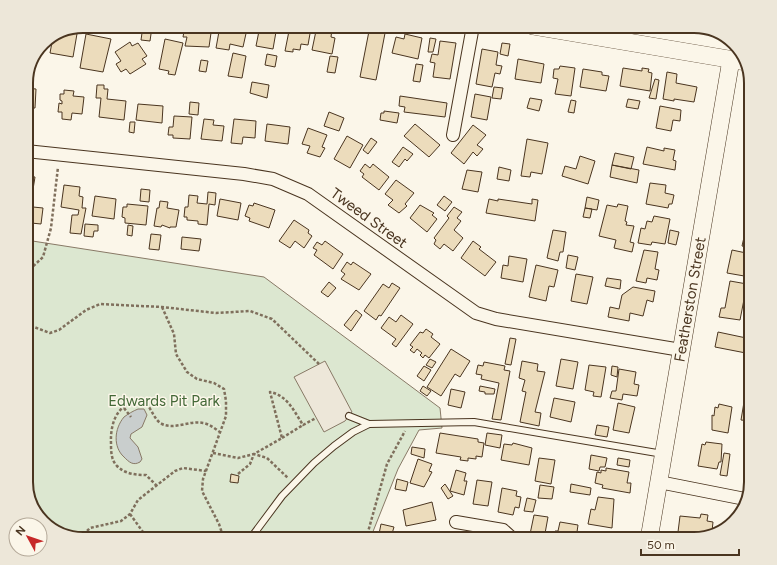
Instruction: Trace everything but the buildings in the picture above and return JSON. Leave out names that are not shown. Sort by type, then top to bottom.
[{"type":"main road","points":[[608,33],[739,61]]},
{"type":"main road","name":"Featherston Street","points":[[650,532],[681,350],[739,61]]},
{"type":"street","points":[[453,135],[472,33]]},
{"type":"street","name":"Tweed Street","points":[[33,152],[59,156],[244,174],[273,179],[308,194],[476,313],[496,320],[681,350]]},
{"type":"street","points":[[659,482],[741,498]]},
{"type":"street","points":[[456,522],[503,530],[505,532]]},
{"type":"lane","points":[[349,416],[369,424],[474,422],[663,454]]},
{"type":"lane","points":[[255,532],[282,496],[293,484],[334,446],[353,432],[369,424]]},
{"type":"path","points":[[33,266],[43,257],[49,235],[59,156]]},
{"type":"path","points":[[33,326],[50,332],[59,330],[86,310],[100,304],[162,307],[216,313],[250,311],[272,319],[319,364]]},
{"type":"path","points":[[162,307],[174,334],[176,354],[187,372],[197,379],[214,383],[224,389],[226,416],[206,471],[202,491],[222,532]]},
{"type":"path","points":[[282,438],[270,392],[278,393],[285,398],[303,425]]},
{"type":"path","points":[[157,486],[146,475],[132,474],[117,466],[111,455],[111,426],[114,419],[124,408],[132,402],[145,402],[150,407],[158,422],[163,425],[169,426],[205,423],[220,432]]},
{"type":"path","points":[[124,408],[131,417]]},
{"type":"path","points":[[213,453],[238,458],[254,454],[316,418]]},
{"type":"path","points":[[368,532],[387,464],[402,440],[406,423]]},
{"type":"path","points":[[254,454],[267,458],[282,471],[293,484]]},
{"type":"path","points":[[238,474],[250,464],[254,454]]},
{"type":"path","points":[[86,532],[90,528],[121,521],[130,514],[138,500],[175,471],[183,468],[206,471]]},
{"type":"path","points":[[130,514],[143,532]]},
{"type":"green space","name":"Edwards Pit Park","points":[[33,241],[264,277],[440,408],[442,428],[419,430],[398,469],[373,532],[83,532],[73,531],[61,527],[53,522],[43,512],[38,504],[33,485]]},
{"type":"shaded area","points":[[325,361],[352,412],[345,421],[324,432],[294,377]]},
{"type":"shaded area","points":[[138,409],[144,409],[147,415],[142,427],[131,434],[130,438],[138,447],[142,459],[138,463],[131,463],[120,453],[116,438],[118,427],[124,417]]}]
